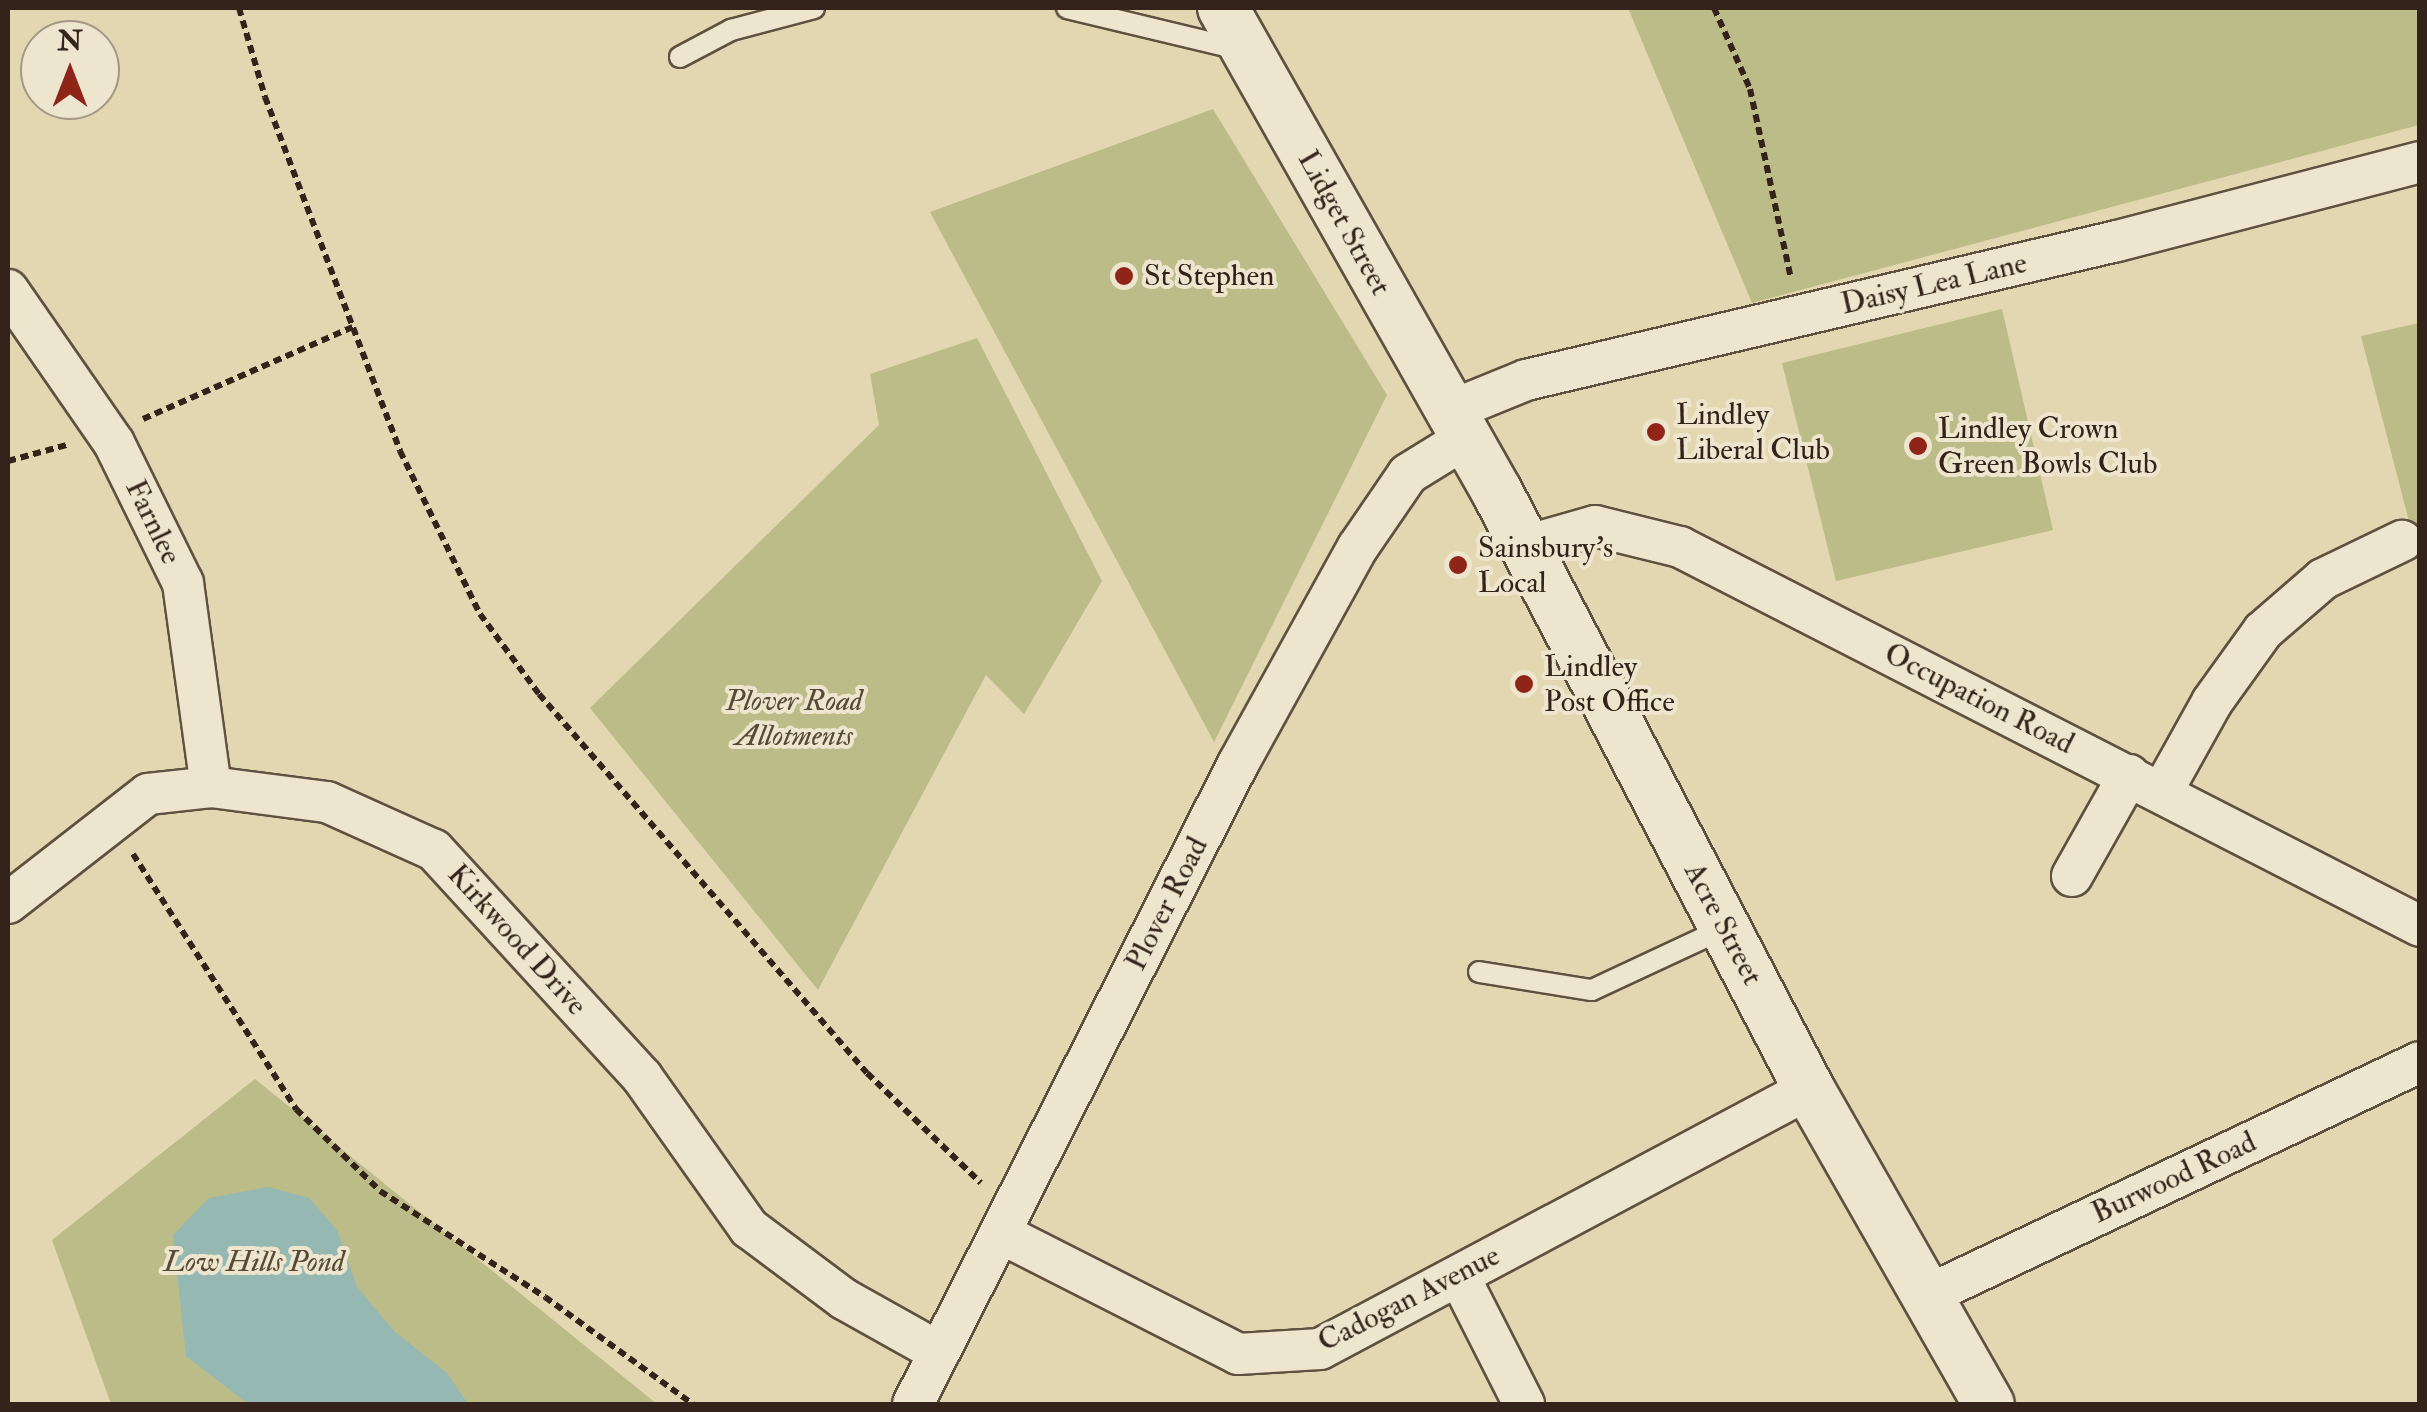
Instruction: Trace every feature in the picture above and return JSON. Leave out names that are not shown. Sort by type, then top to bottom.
[{"type":"street","name":"Lidget Street","points":[[1224,8],[1458,424]]},
{"type":"street","name":"Daisy Lea Lane","points":[[1458,424],[1526,380],[2420,162]]},
{"type":"street","name":"Farnlee","points":[[8,290],[108,434],[183,583],[210,787]]},
{"type":"street","name":"Acre Street","points":[[1458,424],[1808,1090],[1989,1404]]},
{"type":"street","name":"Plover Road","points":[[913,1404],[1238,764],[1358,547],[1408,474],[1458,424]]},
{"type":"street","name":"Occupation Road","points":[[1525,546],[1596,526],[1680,547],[2420,926]]},
{"type":"street","points":[[2072,876],[2212,702],[2263,631],[2323,578],[2402,540]]},
{"type":"street","name":"Kirkwood Drive","points":[[8,903],[111,818],[148,794],[210,787],[327,802],[434,850],[642,1077],[749,1228],[844,1299],[939,1352]]},
{"type":"street","name":"Burwood Road","points":[[1928,1295],[2420,1062]]},
{"type":"street","name":"Cadogan Avenue","points":[[1005,1222],[1238,1354],[1320,1349],[1808,1090]]},
{"type":"street","points":[[1459,1276],[1524,1404]]},
{"type":"lane","points":[[680,57],[731,30],[814,8]]},
{"type":"lane","points":[[1067,8],[1248,52]]},
{"type":"lane","points":[[1479,972],[1592,990],[1725,928]]},
{"type":"path","points":[[239,8],[400,451],[480,614],[867,1073],[1005,1222]]},
{"type":"path","points":[[1714,8],[1750,90],[1799,315]]},
{"type":"path","points":[[8,461],[108,434],[352,326]]},
{"type":"path","points":[[111,818],[296,1109],[380,1192],[545,1297],[693,1404]]},
{"type":"green space","points":[[1628,8],[2419,8],[2419,125],[1752,303]]},
{"type":"green space","points":[[1213,109],[1387,395],[1214,742],[930,212]]},
{"type":"green space","name":"Lindley Crown Green Bowls Club","points":[[2002,309],[2053,530],[1836,581],[1782,363]]},
{"type":"green space","points":[[2419,323],[2419,560],[2361,336]]},
{"type":"green space","name":"Plover Road Allotments","points":[[977,338],[1102,581],[1024,714],[986,675],[818,990],[590,708],[879,425],[870,374]]},
{"type":"green space","name":"Low Hills Pond","points":[[255,1079],[657,1404],[111,1404],[52,1240]]},
{"type":"water","points":[[268,1187],[309,1198],[337,1230],[357,1287],[395,1332],[447,1373],[468,1404],[248,1404],[186,1356],[173,1235],[209,1198]]},
{"type":"place","name":"St Stephen","points":[[1124,276]]},
{"type":"place","name":"Lindley Liberal Club","points":[[1656,432]]},
{"type":"place","name":"Lindley Crown Green Bowls Club","points":[[1918,446]]},
{"type":"place","name":"Sainsbury's Local","points":[[1458,565]]},
{"type":"place","name":"Lindley Post Office","points":[[1524,684]]}]
